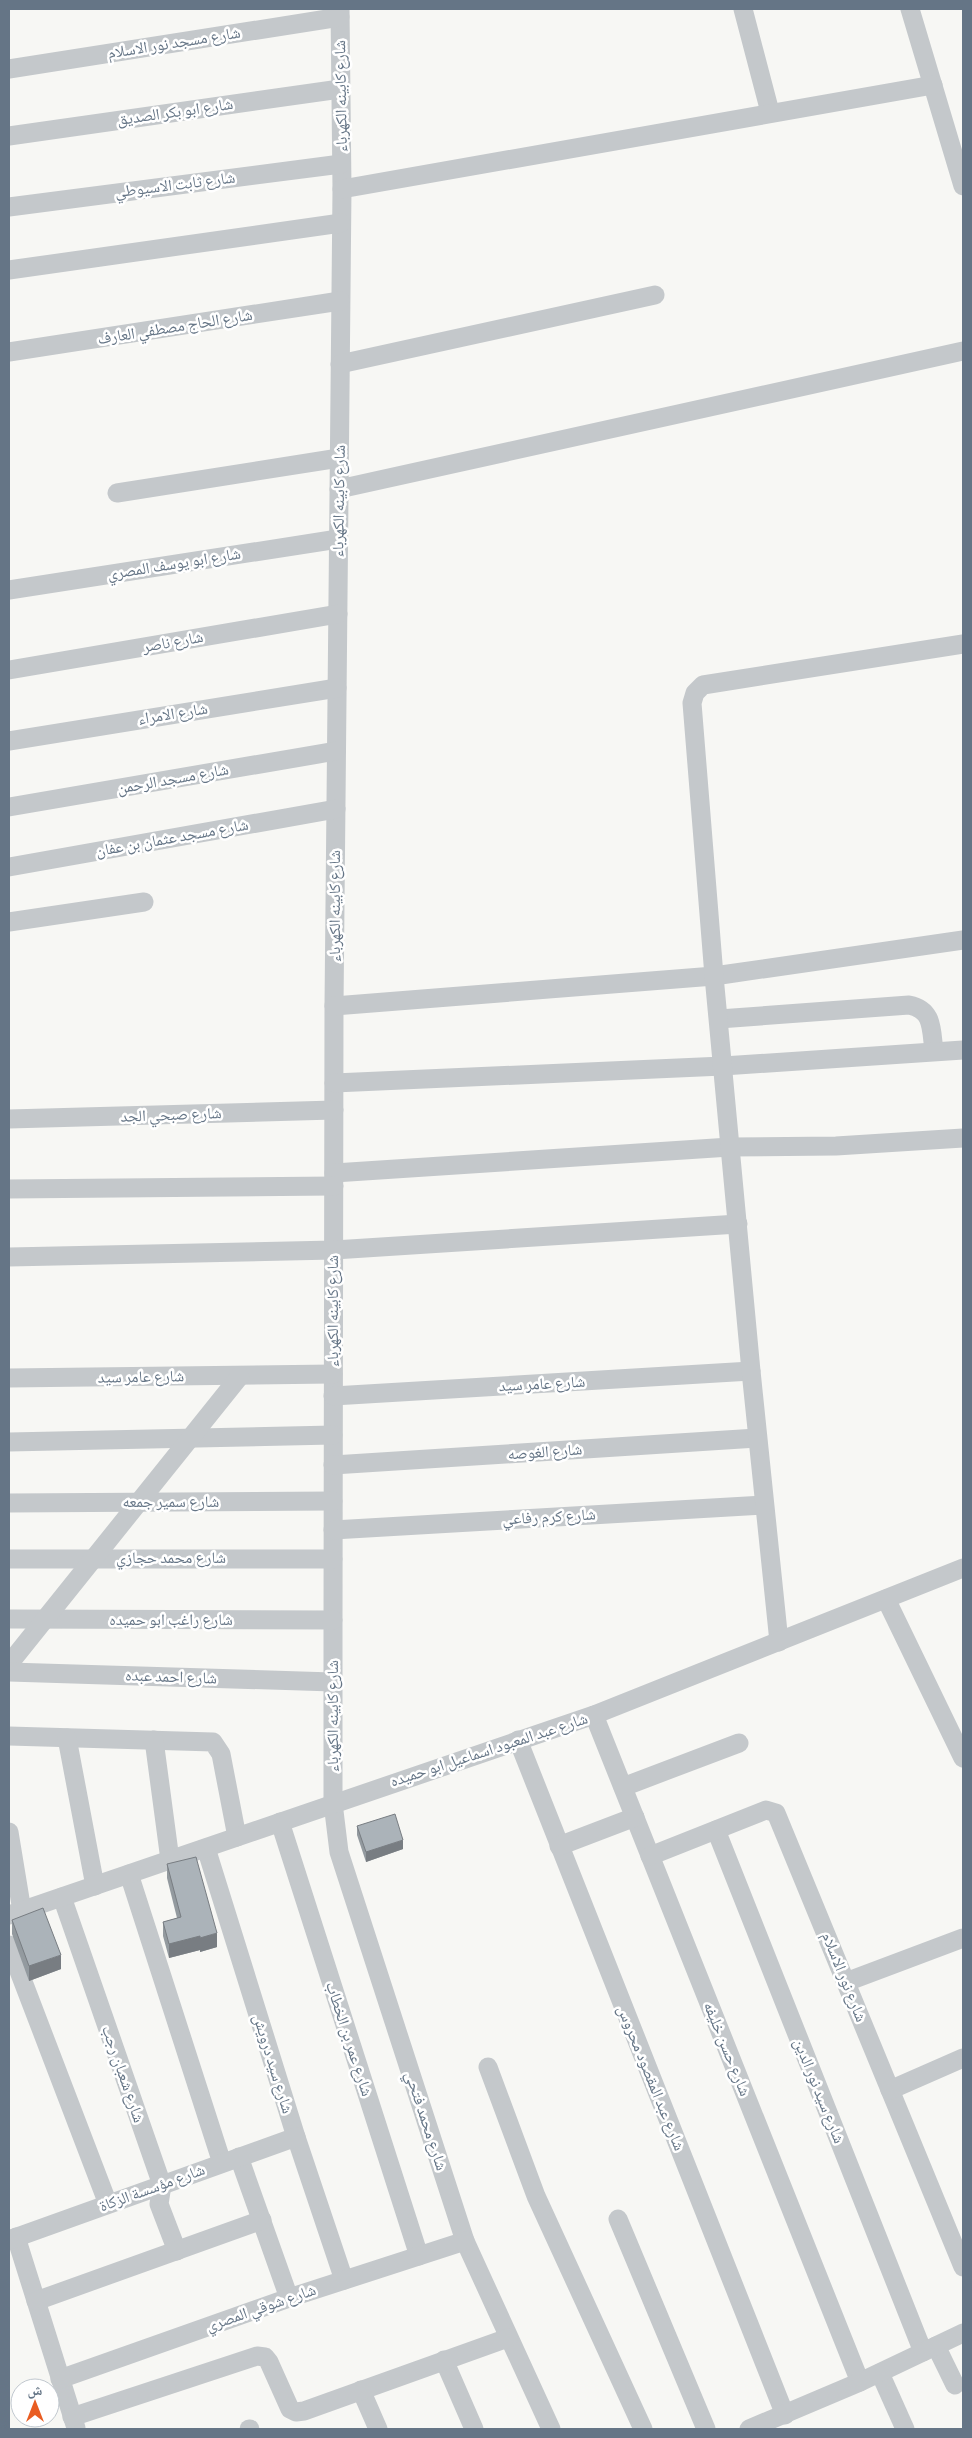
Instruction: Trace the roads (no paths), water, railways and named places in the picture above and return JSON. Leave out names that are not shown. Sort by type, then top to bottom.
[{"type":"street","points":[[743,9],[770,112]]},
{"type":"street","points":[[910,9],[963,186]]},
{"type":"street","name":"شارع مسجد نور الاسلام","points":[[9,69],[340,13]]},
{"type":"street","name":"شارع كابينه الكهرباء","points":[[333,1803],[334,1006],[342,189],[340,13]]},
{"type":"street","points":[[342,189],[770,112],[933,85]]},
{"type":"street","name":"شارع ابو بكر الصديق","points":[[9,136],[340,89]]},
{"type":"street","name":"شارع ثابت الاسيوطي","points":[[9,207],[341,164]]},
{"type":"street","points":[[9,270],[341,223]]},
{"type":"street","points":[[340,364],[655,295]]},
{"type":"street","name":"شارع الحاج مصطفي العارف","points":[[9,352],[340,301]]},
{"type":"street","points":[[339,489],[963,351]]},
{"type":"street","points":[[117,493],[339,458]]},
{"type":"street","name":"شارع ابو يوسف المصري","points":[[9,590],[338,539]]},
{"type":"street","name":"شارع ناصر","points":[[9,670],[338,614]]},
{"type":"street","points":[[779,1642],[764,1505],[714,976],[692,703],[695,693],[703,685],[963,644]]},
{"type":"street","name":"شارع الامراء","points":[[9,741],[337,688]]},
{"type":"street","name":"شارع مسجد الرحمن","points":[[9,806],[336,751]]},
{"type":"street","name":"شارع مسجد عثمان بن عفان","points":[[9,867],[336,809]]},
{"type":"street","points":[[9,922],[144,902]]},
{"type":"street","points":[[334,1006],[714,976],[963,940]]},
{"type":"street","points":[[719,1020],[909,1005],[924,1011],[929,1019],[934,1051]]},
{"type":"street","points":[[334,1083],[723,1066],[963,1050]]},
{"type":"street","name":"شارع صبحي الجد","points":[[9,1119],[334,1110]]},
{"type":"street","points":[[9,1189],[334,1180],[730,1147],[836,1146],[963,1138]]},
{"type":"street","points":[[9,1257],[334,1250],[738,1224]]},
{"type":"street","name":"شارع عامر سيد","points":[[333,1396],[751,1371]]},
{"type":"street","name":"شارع عامر سيد","points":[[9,1378],[333,1374]]},
{"type":"street","points":[[9,1664],[240,1376]]},
{"type":"street","points":[[9,1442],[333,1435]]},
{"type":"street","name":"شارع الغوصه","points":[[333,1465],[758,1438]]},
{"type":"street","name":"شارع سمير جمعه","points":[[9,1503],[333,1500]]},
{"type":"street","name":"شارع كرم رفاعي","points":[[333,1530],[764,1505]]},
{"type":"street","name":"شارع محمد حجازي","points":[[9,1559],[333,1559]]},
{"type":"street","name":"شارع عبد المعبود اسماعيل ابو حميده","points":[[15,1913],[594,1715],[963,1568]]},
{"type":"street","points":[[886,1599],[963,1758]]},
{"type":"street","name":"شارع راغب ابو حميده","points":[[9,1619],[333,1620]]},
{"type":"street","name":"شارع احمد عبده","points":[[9,1672],[333,1682]]},
{"type":"street","name":"شارع حسن خليفه","points":[[594,1715],[860,2382]]},
{"type":"street","points":[[9,1736],[213,1742],[218,1747],[237,1837]]},
{"type":"street","points":[[67,1738],[94,1886]]},
{"type":"street","points":[[154,1740],[170,1860]]},
{"type":"street","name":"شارع عبد المقصود محروس","points":[[518,1740],[784,2414]]},
{"type":"street","points":[[623,1788],[738,1743]]},
{"type":"street","name":"شارع محمد فتحي","points":[[333,1803],[339,1852],[465,2241],[551,2429]]},
{"type":"street","name":"شارع نور الاسلام","points":[[650,1856],[766,1810],[776,1813],[963,2267]]},
{"type":"street","points":[[559,1846],[635,1817]]},
{"type":"street","name":"شارع عمر بن الخطاب","points":[[280,1822],[418,2256]]},
{"type":"street","name":"شارع سيد نور الدين","points":[[716,1830],[930,2349],[955,2385]]},
{"type":"street","points":[[9,1832],[15,1913]]},
{"type":"street","name":"شارع سيد درويش","points":[[206,1848],[296,2137],[344,2280]]},
{"type":"street","points":[[130,1874],[230,2160],[262,2220],[289,2298]]},
{"type":"street","name":"شارع شعبان رجب","points":[[62,1897],[162,2185],[159,2204],[177,2251]]},
{"type":"street","points":[[846,1982],[963,1938]]},
{"type":"street","points":[[9,1945],[108,2204]]},
{"type":"street","points":[[890,2090],[963,2058]]},
{"type":"street","points":[[488,2066],[546,2219],[643,2429]]},
{"type":"street","name":"شارع مؤسسة الزكاة","points":[[12,2238],[296,2137]]},
{"type":"street","points":[[618,2219],[706,2429]]},
{"type":"street","points":[[36,2302],[262,2220]]},
{"type":"street","points":[[12,2238],[36,2302],[74,2423],[257,2356],[264,2357],[269,2362],[286,2404],[296,2412],[508,2338]]},
{"type":"street","name":"شارع شوقي المصري","points":[[60,2378],[289,2298],[465,2241]]},
{"type":"street","points":[[749,2429],[860,2382],[963,2333]]},
{"type":"street","points":[[444,2360],[474,2429]]},
{"type":"street","points":[[880,2373],[905,2429]]},
{"type":"street","points":[[362,2390],[378,2429]]}]
